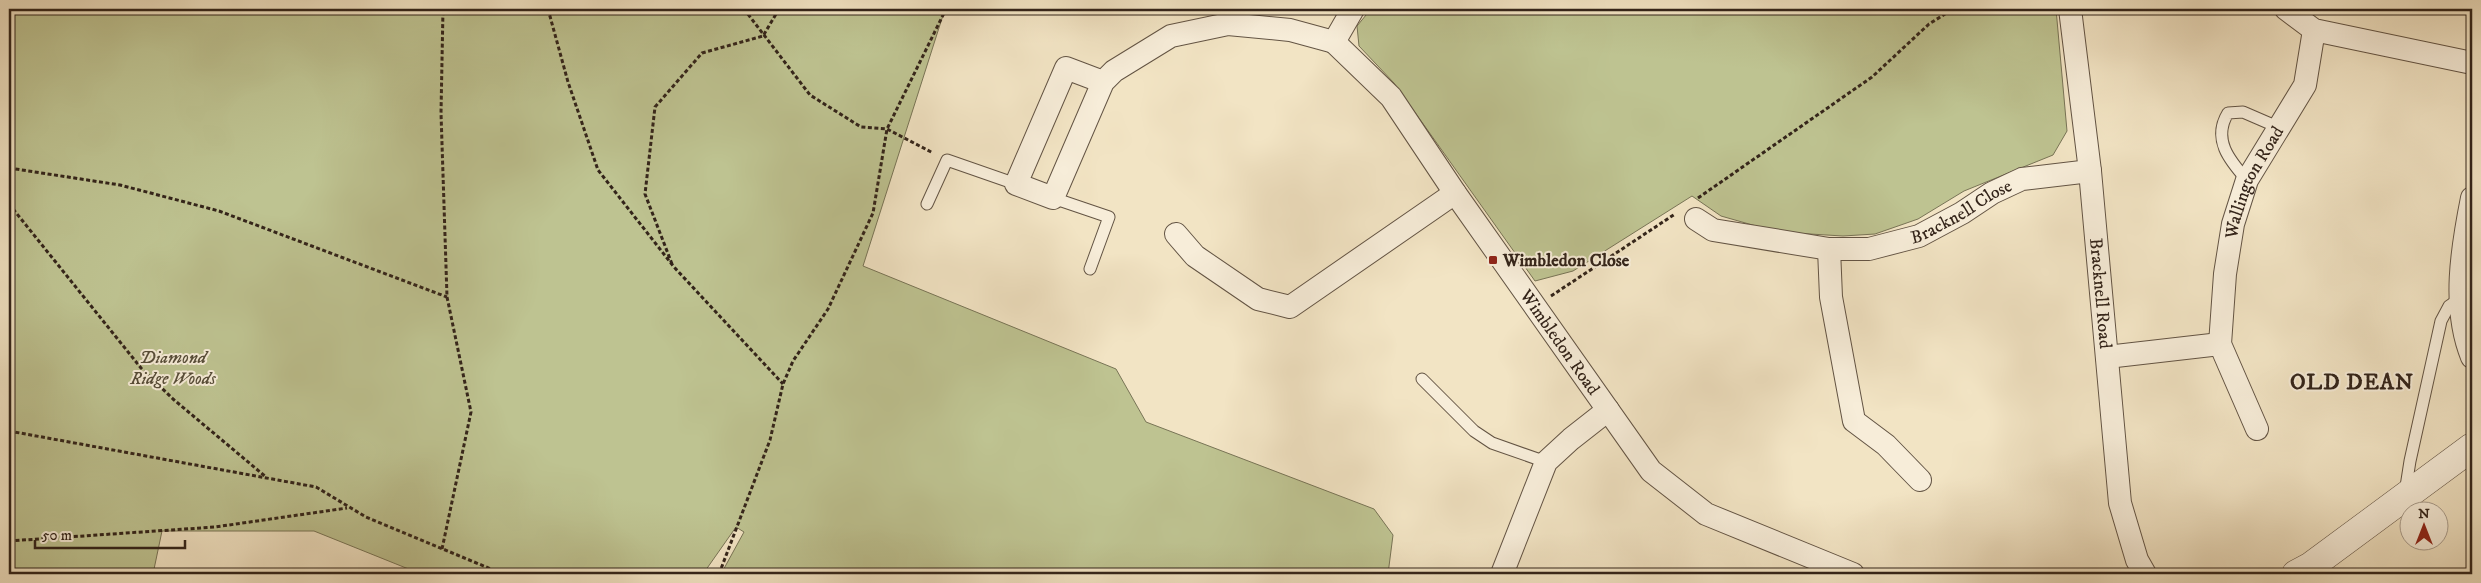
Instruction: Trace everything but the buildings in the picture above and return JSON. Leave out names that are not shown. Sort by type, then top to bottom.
[{"type":"street","points":[[1103,82],[1066,68],[1016,184],[1053,198],[1103,82],[1114,71],[1171,36],[1228,24],[1290,30],[1334,42],[1353,9]]},
{"type":"street","name":"Bracknell Road","points":[[2070,9],[2090,171],[2120,503],[2137,560],[2145,574]]},
{"type":"street","points":[[2286,9],[2314,30],[2472,63]]},
{"type":"street","name":"Wallington Road","points":[[2257,429],[2220,344],[2225,274],[2233,224],[2247,180],[2305,85],[2314,30]]},
{"type":"street","name":"Wimbledon Road","points":[[1334,42],[1391,97],[1455,193],[1651,471],[1706,514],[1852,574]]},
{"type":"street","name":"Bracknell Close","points":[[1695,210],[1713,230],[1829,249],[1869,249],[1919,236],[1962,213],[1992,193],[2022,179],[2090,171]]},
{"type":"street","points":[[1176,234],[1195,256],[1258,299],[1290,307],[1455,193]]},
{"type":"street","points":[[2472,198],[2462,246],[2462,297],[2465,340],[2472,357]]},
{"type":"street","points":[[1829,249],[1831,297],[1854,421],[1886,445],[1920,480]]},
{"type":"street","points":[[2107,357],[2220,344]]},
{"type":"street","points":[[1502,574],[1546,462],[1571,439],[1608,410]]},
{"type":"street","points":[[2296,574],[2311,566],[2472,447]]},
{"type":"lane","points":[[2247,180],[2229,159],[2221,139],[2222,122],[2228,113],[2243,112],[2280,128]]},
{"type":"lane","points":[[927,204],[947,160],[1016,184]]},
{"type":"lane","points":[[1053,198],[1109,217],[1090,269]]},
{"type":"lane","points":[[2404,497],[2410,461],[2441,321],[2449,306],[2462,297]]},
{"type":"lane","points":[[1422,379],[1480,435],[1492,443],[1546,462]]},
{"type":"path","points":[[442,549],[471,412],[447,297],[441,113],[444,9]]},
{"type":"path","points":[[548,9],[568,82],[598,170],[674,267],[783,384]]},
{"type":"path","points":[[744,9],[810,95],[861,127],[887,129],[947,160]]},
{"type":"path","points":[[674,267],[645,194],[655,106],[702,53],[763,36],[779,9]]},
{"type":"path","points":[[719,574],[770,440],[783,384],[793,361],[828,310],[873,213],[887,129],[946,9]]},
{"type":"path","points":[[1536,306],[1679,211],[1695,210],[1872,77],[1929,24],[1953,9]]},
{"type":"path","points":[[9,168],[120,184],[219,211],[447,297]]},
{"type":"path","points":[[9,204],[141,368],[174,399],[266,477]]},
{"type":"path","points":[[9,431],[316,487],[366,518],[502,574]]},
{"type":"path","points":[[9,541],[215,527],[348,507]]},
{"type":"green space","name":"Diamond Ridge Woods","points":[[9,9],[945,9],[863,266],[1116,369],[1146,422],[1374,509],[1393,535],[1388,574],[721,574],[744,532],[736,527],[703,574],[421,574],[314,531],[162,531],[153,574],[9,574]]},
{"type":"green space","points":[[1371,9],[2056,9],[2067,131],[2053,155],[1964,191],[1918,219],[1875,234],[1843,236],[1777,232],[1721,216],[1692,196],[1573,271],[1535,281],[1394,83],[1359,46],[1357,26]]},
{"type":"place","name":"Wimbledon Close","points":[[1493,260]]},
{"type":"district","name":"OLD DEAN","points":[[2352,381]]}]
